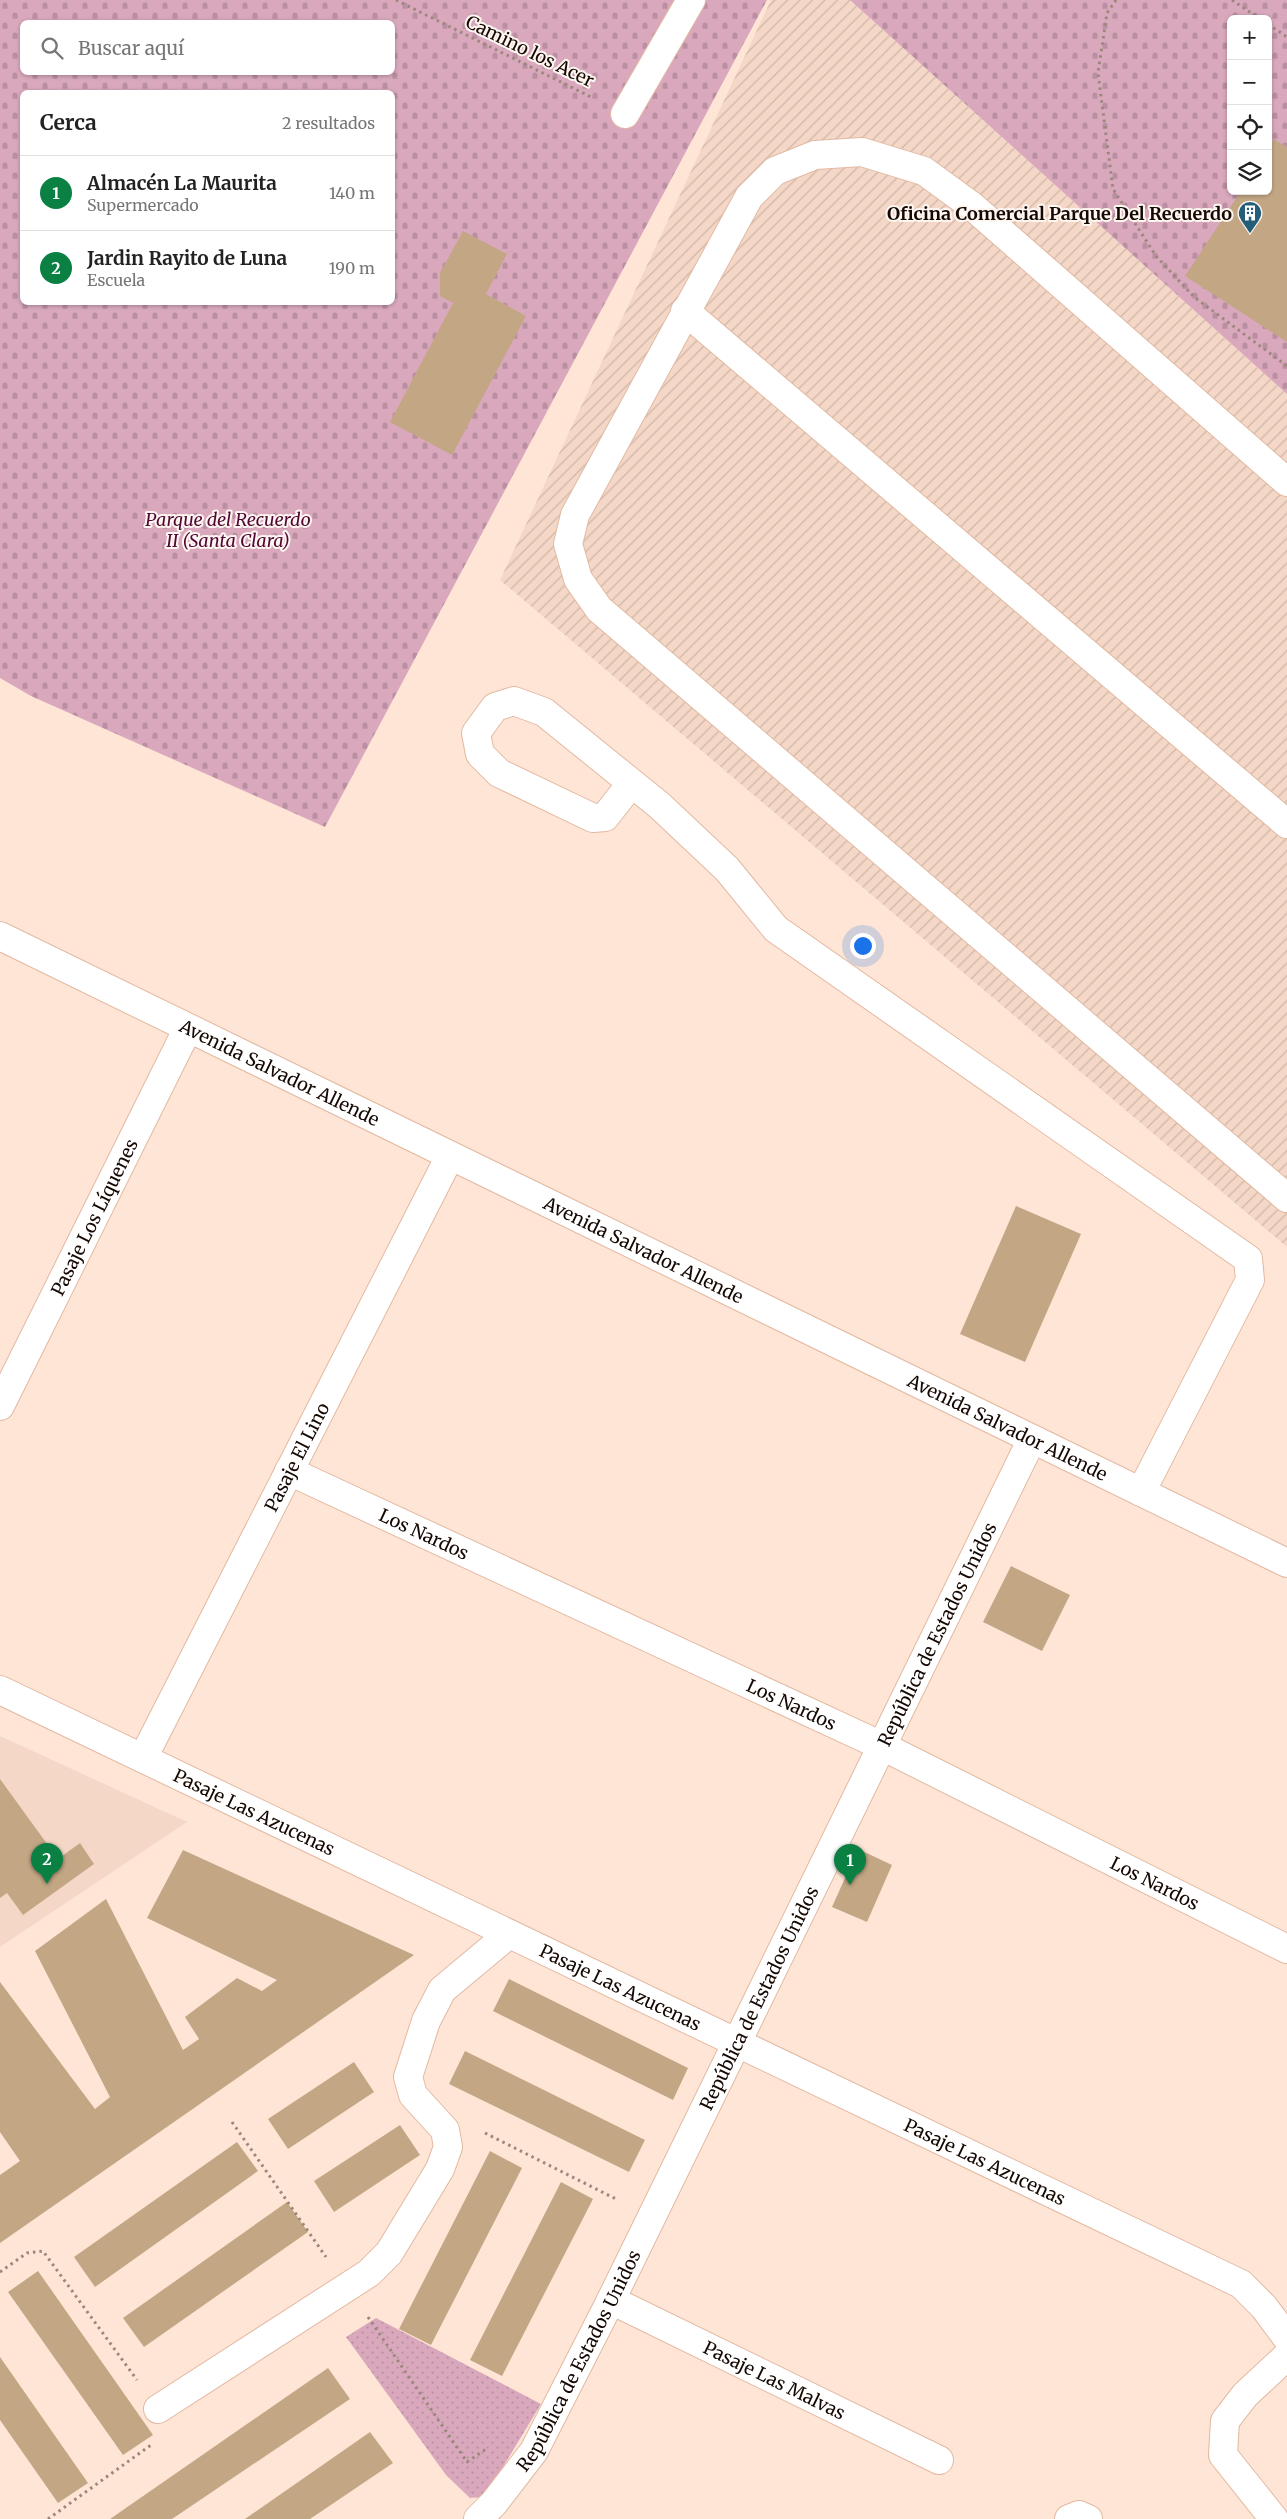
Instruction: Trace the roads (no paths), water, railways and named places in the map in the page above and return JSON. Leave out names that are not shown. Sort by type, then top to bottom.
[{"type":"street","points":[[625,114],[691,0]]},
{"type":"street","points":[[1287,482],[972,206],[924,171],[862,152],[815,155],[774,171],[749,197],[575,515],[568,544],[578,578],[599,609],[1287,1198]]},
{"type":"street","points":[[685,311],[1287,824]]},
{"type":"street","points":[[631,784],[604,817],[593,818],[499,773],[480,754],[476,733],[495,707],[514,700],[544,712],[659,805],[727,869],[776,928],[1248,1259],[1250,1280],[1141,1492]]},
{"type":"street","name":"Avenida Salvador Allende","points":[[0,936],[1287,1564]]},
{"type":"street","name":"Pasaje Los Líquenes","points":[[0,1406],[188,1028]]},
{"type":"street","name":"Pasaje El Lino","points":[[143,1758],[450,1156]]},
{"type":"street","name":"República de Estados Unidos","points":[[486,2516],[534,2451],[611,2300],[1032,1439]]},
{"type":"street","name":"Los Nardos","points":[[289,1471],[882,1746],[1287,1949]]},
{"type":"street","name":"Pasaje Las Azucenas","points":[[0,1690],[1241,2284],[1264,2306],[1287,2338]]},
{"type":"street","points":[[158,2409],[347,2288],[369,2273],[389,2253],[440,2169],[448,2147],[445,2130],[413,2095],[408,2077],[426,2021],[442,1990],[509,1934]]},
{"type":"street","name":"Pasaje Las Malvas","points":[[611,2300],[939,2460]]},
{"type":"street","points":[[1274,2519],[1222,2455],[1225,2421],[1245,2395],[1287,2356]]},
{"type":"street","points":[[1069,2519],[1079,2516],[1088,2519]]},
{"type":"place","name":"Oficina Comercial Parque Del Recuerdo","points":[[1250,234]]},
{"type":"place","name":"Jardin Rayito de Luna","points":[[47,1884]]},
{"type":"place","name":"Almacén La Maurita","points":[[850,1885]]},
{"type":"park label","name":"Parque del Recuerdo II (Santa Clara)","points":[[228,529]]}]
